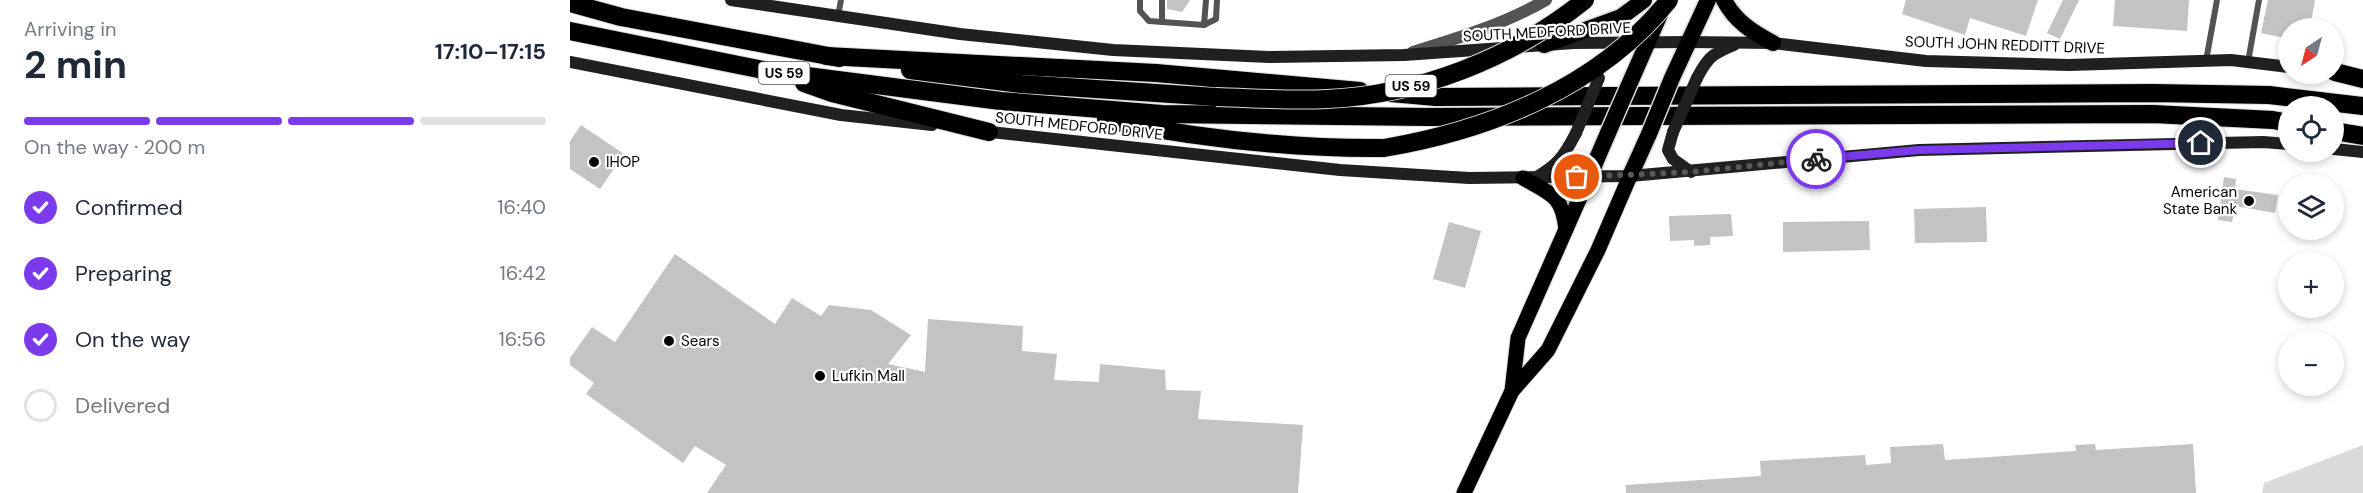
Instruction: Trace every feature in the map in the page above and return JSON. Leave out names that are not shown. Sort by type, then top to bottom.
[{"type":"highway","name":"US 59","points":[[570,3],[621,17],[826,56],[941,75],[1021,84],[1216,96],[1327,99],[1380,94],[1438,79],[1487,60],[1529,38],[1568,14],[1585,0]]},
{"type":"highway","points":[[1544,45],[1621,17],[1644,0]]},
{"type":"highway","name":"US 59","points":[[570,31],[768,71],[1001,101],[1115,122],[1272,144],[1336,149],[1384,148],[1424,141],[1475,127],[1533,104],[1615,53],[1660,11],[1668,0]]},
{"type":"highway","points":[[1589,177],[1668,0]]},
{"type":"highway","points":[[1630,176],[1708,0]]},
{"type":"highway","points":[[1724,0],[1729,10],[1748,30],[1773,43]]},
{"type":"highway","points":[[826,56],[1156,73],[1436,97],[2152,93],[2269,95],[2363,106]]},
{"type":"highway","points":[[768,71],[832,93],[989,132]]},
{"type":"highway","points":[[2344,75],[2363,80]]},
{"type":"highway","points":[[1001,101],[1162,114],[1429,117],[2153,114],[2278,121]]},
{"type":"highway","points":[[2344,133],[2363,136]]},
{"type":"main road","name":"SOUTH MEDFORD DRIVE","points":[[731,0],[960,34],[1113,50],[1269,57],[1404,55],[1544,45],[1648,42]]},
{"type":"main road","name":"SOUTH JOHN REDDITT DRIVE","points":[[1648,42],[1773,43],[1926,61],[2069,64],[2206,61],[2278,66]]},
{"type":"main road","points":[[1691,172],[1673,159],[1668,150],[1673,132],[1706,61],[1714,53],[1737,43]]},
{"type":"main road","points":[[1566,232],[1562,206],[1529,178],[1555,166],[1565,154],[1576,133],[1602,68],[1596,44]]},
{"type":"main road","name":"SOUTH MEDFORD DRIVE","points":[[570,62],[841,115],[989,132],[1340,170],[1469,178],[1589,177]]},
{"type":"main road","points":[[1512,391],[1518,338],[1589,177],[1691,172],[1919,150],[2252,142],[2278,143]]},
{"type":"main road","points":[[2344,150],[2363,152]]},
{"type":"main road","points":[[1464,493],[1512,391],[1548,350],[1598,250],[1630,176]]},
{"type":"street","points":[[1404,55],[1467,35],[1521,14],[1546,0]]},
{"type":"lane","points":[[838,17],[841,0]]},
{"type":"lane","points":[[1140,0],[1140,11],[1149,21],[1204,25],[1216,19],[1217,0]]},
{"type":"lane","points":[[1162,0],[1162,22]]},
{"type":"lane","points":[[1204,25],[1206,0]]},
{"type":"lane","points":[[2206,61],[2217,0]]},
{"type":"lane","points":[[2248,62],[2259,0]]},
{"type":"shaded area","points":[[2363,445],[2363,493],[2262,493],[2264,483]]},
{"type":"building","points":[[1167,0],[1190,0],[1182,12],[1167,9]]},
{"type":"building","points":[[1906,0],[2038,0],[2026,36],[1970,18],[1965,35],[1902,14]]},
{"type":"building","points":[[2063,0],[2079,0],[2060,39],[2047,33]]},
{"type":"building","points":[[2115,0],[2189,0],[2187,31],[2113,26]]},
{"type":"building","points":[[2268,0],[2315,0],[2312,18],[2278,18],[2278,37],[2261,33]]},
{"type":"building","name":"IHOP","points":[[581,125],[624,154],[600,189],[570,169],[570,141]]},
{"type":"building","name":"American State Bank","points":[[2224,177],[2236,179],[2235,189],[2278,195],[2275,213],[2235,206],[2232,222],[2218,220]]},
{"type":"building","points":[[1986,207],[1987,242],[1915,243],[1914,209]]},
{"type":"building","points":[[1731,214],[1733,236],[1710,237],[1710,245],[1694,246],[1694,240],[1670,241],[1669,216]]},
{"type":"building","points":[[1869,221],[1870,250],[1783,252],[1783,222]]},
{"type":"building","points":[[1449,222],[1481,231],[1465,288],[1433,279]]},
{"type":"building","name":"Lufkin Mall","points":[[675,254],[775,324],[792,298],[821,316],[829,305],[871,310],[911,335],[888,364],[925,372],[928,319],[1023,326],[1022,351],[1057,354],[1054,380],[1099,382],[1100,364],[1165,370],[1166,390],[1201,391],[1198,419],[1303,425],[1298,493],[707,493],[726,465],[695,446],[683,463],[586,394],[594,383],[570,365],[570,358],[592,327],[615,342]]},
{"type":"building","points":[[1943,444],[1945,460],[2076,451],[2075,445],[2095,444],[2096,450],[2193,444],[2196,493],[1626,493],[1626,485],[1761,476],[1760,461],[1865,455],[1866,465],[1891,463],[1890,447]]},
{"type":"way so far","points":[[1577,177],[1691,172],[1816,159]]},
{"type":"place","name":"IHOP","points":[[594,162]]},
{"type":"place","name":"American State Bank","points":[[2249,201]]},
{"type":"place","name":"Sears","points":[[669,341]]},
{"type":"place","name":"Lufkin Mall","points":[[820,376]]},
{"type":"route","points":[[1816,159],[1919,150],[2201,143]]}]
